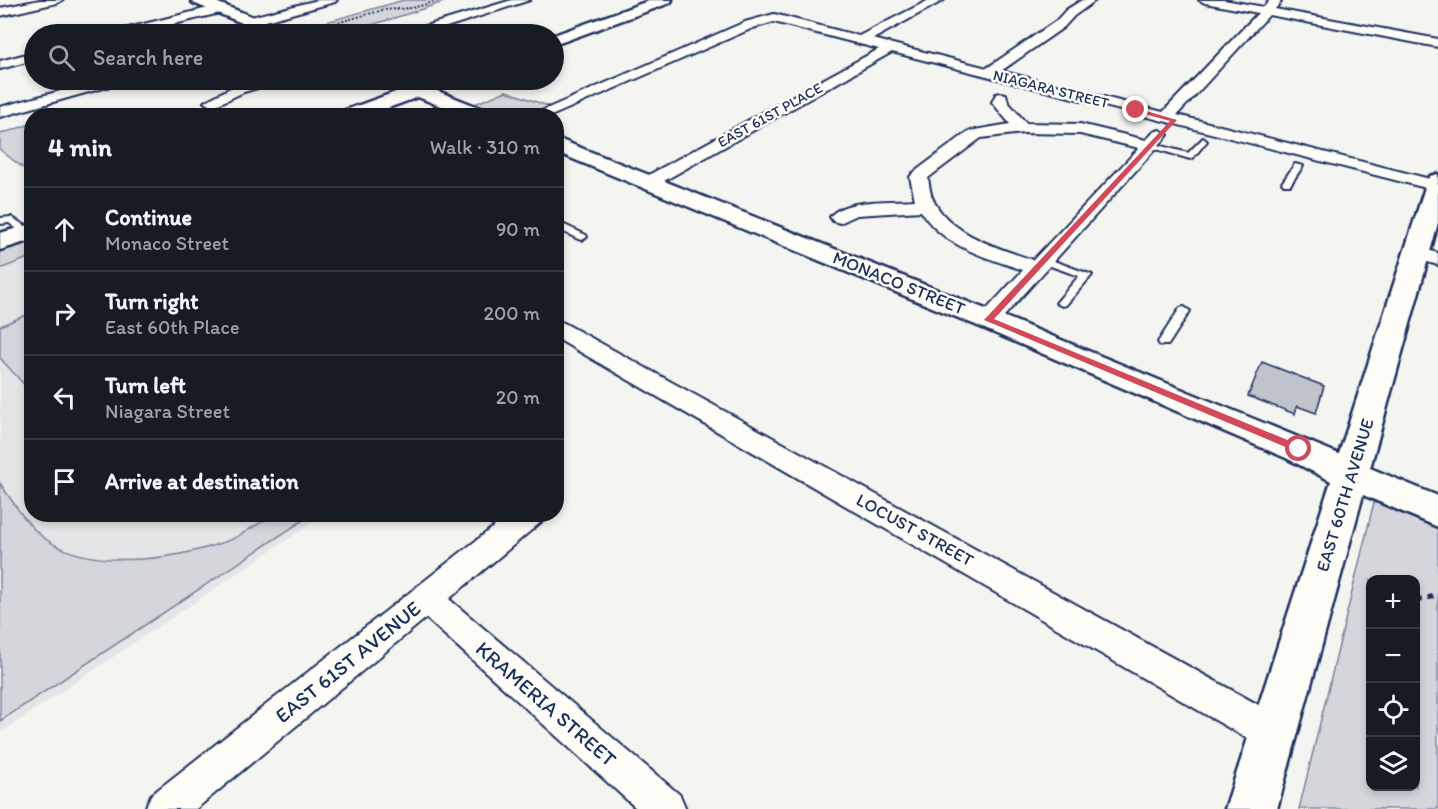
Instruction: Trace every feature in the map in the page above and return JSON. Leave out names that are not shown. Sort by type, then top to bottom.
[{"type":"street","points":[[0,12],[57,0]]},
{"type":"street","points":[[198,0],[257,24]]},
{"type":"street","points":[[251,21],[331,0]]},
{"type":"street","points":[[446,24],[524,0]]},
{"type":"street","points":[[564,36],[665,0]]},
{"type":"street","points":[[861,40],[938,0]]},
{"type":"street","points":[[989,73],[1052,30],[1070,13],[1090,0]]},
{"type":"street","points":[[1205,0],[1438,43]]},
{"type":"street","points":[[988,320],[1150,146],[1170,119],[1276,0]]},
{"type":"street","points":[[160,24],[220,9]]},
{"type":"street","name":"NIAGARA STREET","points":[[556,108],[749,25],[770,19],[1438,184]]},
{"type":"street","name":"EAST 61ST PLACE","points":[[649,182],[890,48]]},
{"type":"street","points":[[0,65],[24,59]]},
{"type":"street","points":[[0,112],[80,90]]},
{"type":"street","points":[[212,102],[237,90]]},
{"type":"street","points":[[369,108],[417,90],[463,108]]},
{"type":"street","points":[[1001,97],[1000,102],[1021,128]]},
{"type":"street","points":[[1040,264],[977,246],[950,232],[928,205],[919,185],[919,177],[975,134],[992,130],[1080,129],[1150,146]]},
{"type":"street","name":"MONACO STREET","points":[[564,147],[1299,449],[1351,475],[1438,512]]},
{"type":"street","name":"EAST 60TH AVENUE","points":[[1251,809],[1351,475],[1427,256],[1438,184]]},
{"type":"street","points":[[840,217],[854,210],[928,205]]},
{"type":"street","points":[[0,242],[24,233]]},
{"type":"street","name":"LOCUST STREET","points":[[564,333],[1273,733]]},
{"type":"street","name":"EAST 61ST AVENUE","points":[[165,809],[521,522]]},
{"type":"street","name":"KRAMERIA STREET","points":[[427,599],[666,809]]},
{"type":"lane","points":[[1150,146],[1190,156],[1203,141]]},
{"type":"lane","points":[[1287,183],[1298,166]]},
{"type":"lane","points":[[0,221],[11,220],[24,228]]},
{"type":"lane","points":[[564,228],[582,237]]},
{"type":"lane","points":[[1040,264],[1086,275],[1062,303]]},
{"type":"lane","points":[[1164,342],[1184,311]]},
{"type":"path","points":[[332,24],[383,10],[412,8],[442,0]]},
{"type":"path","points":[[1420,600],[1438,595]]},
{"type":"shaded area","points":[[404,0],[450,0],[374,24],[319,24]]},
{"type":"shaded area","points":[[506,91],[554,108],[465,108]]},
{"type":"shaded area","points":[[24,126],[24,169],[0,150],[0,134]]},
{"type":"shaded area","points":[[24,241],[24,522],[314,522],[0,733],[0,250]]},
{"type":"shaded area","points":[[24,242],[24,260],[0,269],[0,251]]},
{"type":"shaded area","points":[[24,316],[24,384],[0,358],[0,326]]},
{"type":"shaded area","points":[[0,483],[24,518],[24,522],[28,522],[55,545],[78,554],[103,558],[130,560],[157,558],[230,540],[261,522],[300,522],[0,721]]},
{"type":"shaded area","points":[[1374,502],[1438,529],[1438,809],[1299,809]]},
{"type":"building","points":[[1262,362],[1324,386],[1316,413],[1297,406],[1295,414],[1248,396]]},
{"type":"route","points":[[1136,110],[1174,120],[988,320],[1299,449]]}]
